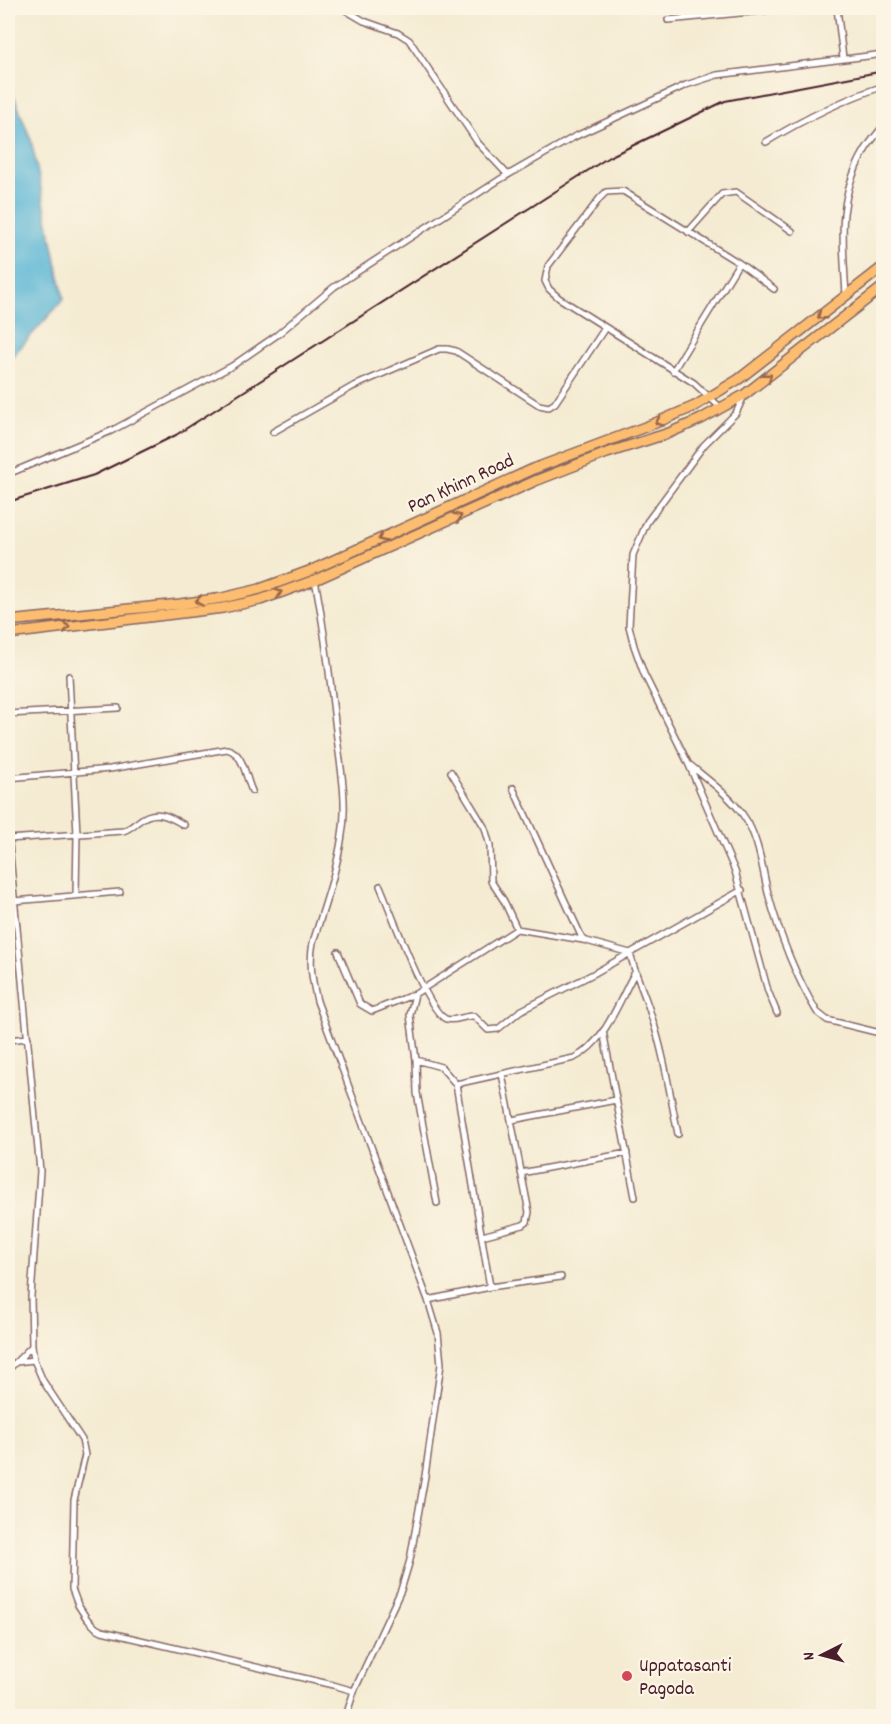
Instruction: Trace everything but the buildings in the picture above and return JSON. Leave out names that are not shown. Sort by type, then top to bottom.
[{"type":"main road","name":"Pan Khinn Road","points":[[8,634],[223,608],[260,600],[533,469],[653,424],[711,397],[739,379],[884,266]]},
{"type":"main road","name":"Pan Khinn Road","points":[[8,621],[222,598],[313,575],[607,453],[701,420],[744,395],[884,286]]},
{"type":"street","points":[[342,8],[364,21],[393,30],[409,40],[478,143],[508,175]]},
{"type":"street","points":[[668,20],[790,8]]},
{"type":"street","points":[[837,8],[843,58]]},
{"type":"street","points":[[8,474],[111,431],[232,366],[277,335],[334,287],[508,175],[574,137],[686,85],[717,75],[884,54]]},
{"type":"street","points":[[766,142],[804,119],[847,99],[884,86]]},
{"type":"street","points":[[846,296],[842,230],[844,205],[848,188],[864,152],[884,125]]},
{"type":"street","points":[[721,408],[694,383],[559,298],[549,289],[545,281],[548,266],[606,192],[623,191],[739,262],[774,289]]},
{"type":"street","points":[[688,232],[722,194],[728,192],[736,192],[792,231]]},
{"type":"street","points":[[673,371],[739,262]]},
{"type":"street","points":[[273,432],[352,387],[439,349],[447,348],[456,351],[539,405],[549,407],[555,403],[605,328]]},
{"type":"street","points":[[744,395],[736,413],[704,445],[647,522],[633,555],[628,607],[629,626],[633,646],[644,674],[688,763],[735,871],[768,991],[777,1013]]},
{"type":"street","points":[[313,575],[322,615],[343,785],[344,814],[339,852],[313,942],[311,977],[317,1001],[428,1300],[438,1333],[441,1364],[410,1560],[390,1618],[354,1691],[346,1716]]},
{"type":"street","points":[[69,676],[77,834],[76,895]]},
{"type":"street","points":[[8,714],[118,708]]},
{"type":"street","points":[[8,778],[75,773],[227,750],[240,755],[244,775],[252,791]]},
{"type":"street","points":[[688,763],[733,803],[744,816],[751,830],[783,938],[817,1012],[827,1020],[884,1034]]},
{"type":"street","points":[[451,772],[485,828],[490,846],[491,881],[504,901],[517,929]]},
{"type":"street","points":[[513,788],[583,940]]},
{"type":"street","points":[[184,825],[164,813],[157,813],[123,831],[8,836],[40,1183],[32,1264],[30,1320],[32,1346],[34,1360],[50,1394],[85,1447],[74,1500],[72,1582],[74,1597],[91,1624],[102,1631],[354,1691]]},
{"type":"street","points":[[380,886],[423,989],[441,1015],[451,1020],[474,1016],[488,1030],[495,1030],[520,1011],[742,890]]},
{"type":"street","points":[[14,901],[120,892]]},
{"type":"street","points":[[338,952],[360,1004],[372,1011],[415,994],[517,929],[583,940],[630,953]]},
{"type":"street","points":[[630,953],[634,974],[651,1013],[658,1038],[678,1134]]},
{"type":"street","points":[[456,1084],[574,1058],[586,1052],[603,1031],[634,974]]},
{"type":"street","points":[[415,994],[410,1015],[416,1060],[417,1093],[437,1203]]},
{"type":"street","points":[[603,1031],[635,1197]]},
{"type":"street","points":[[8,1040],[28,1038]]},
{"type":"street","points":[[416,1060],[441,1067],[456,1084],[490,1287]]},
{"type":"street","points":[[482,1236],[514,1228],[527,1222],[529,1212],[502,1074]]},
{"type":"street","points":[[512,1120],[616,1100]]},
{"type":"street","points":[[521,1173],[627,1153]]},
{"type":"street","points":[[428,1300],[490,1287],[561,1277]]},
{"type":"street","points":[[8,1370],[32,1346]]},
{"type":"street","points":[[16,1362],[34,1360]]},
{"type":"water","points":[[8,81],[31,140],[64,299],[8,361]]},
{"type":"railway","points":[[8,502],[94,475],[176,435],[609,157],[725,101],[884,71]]},
{"type":"place","name":"Uppatasanti Pagoda","points":[[627,1676]]}]
